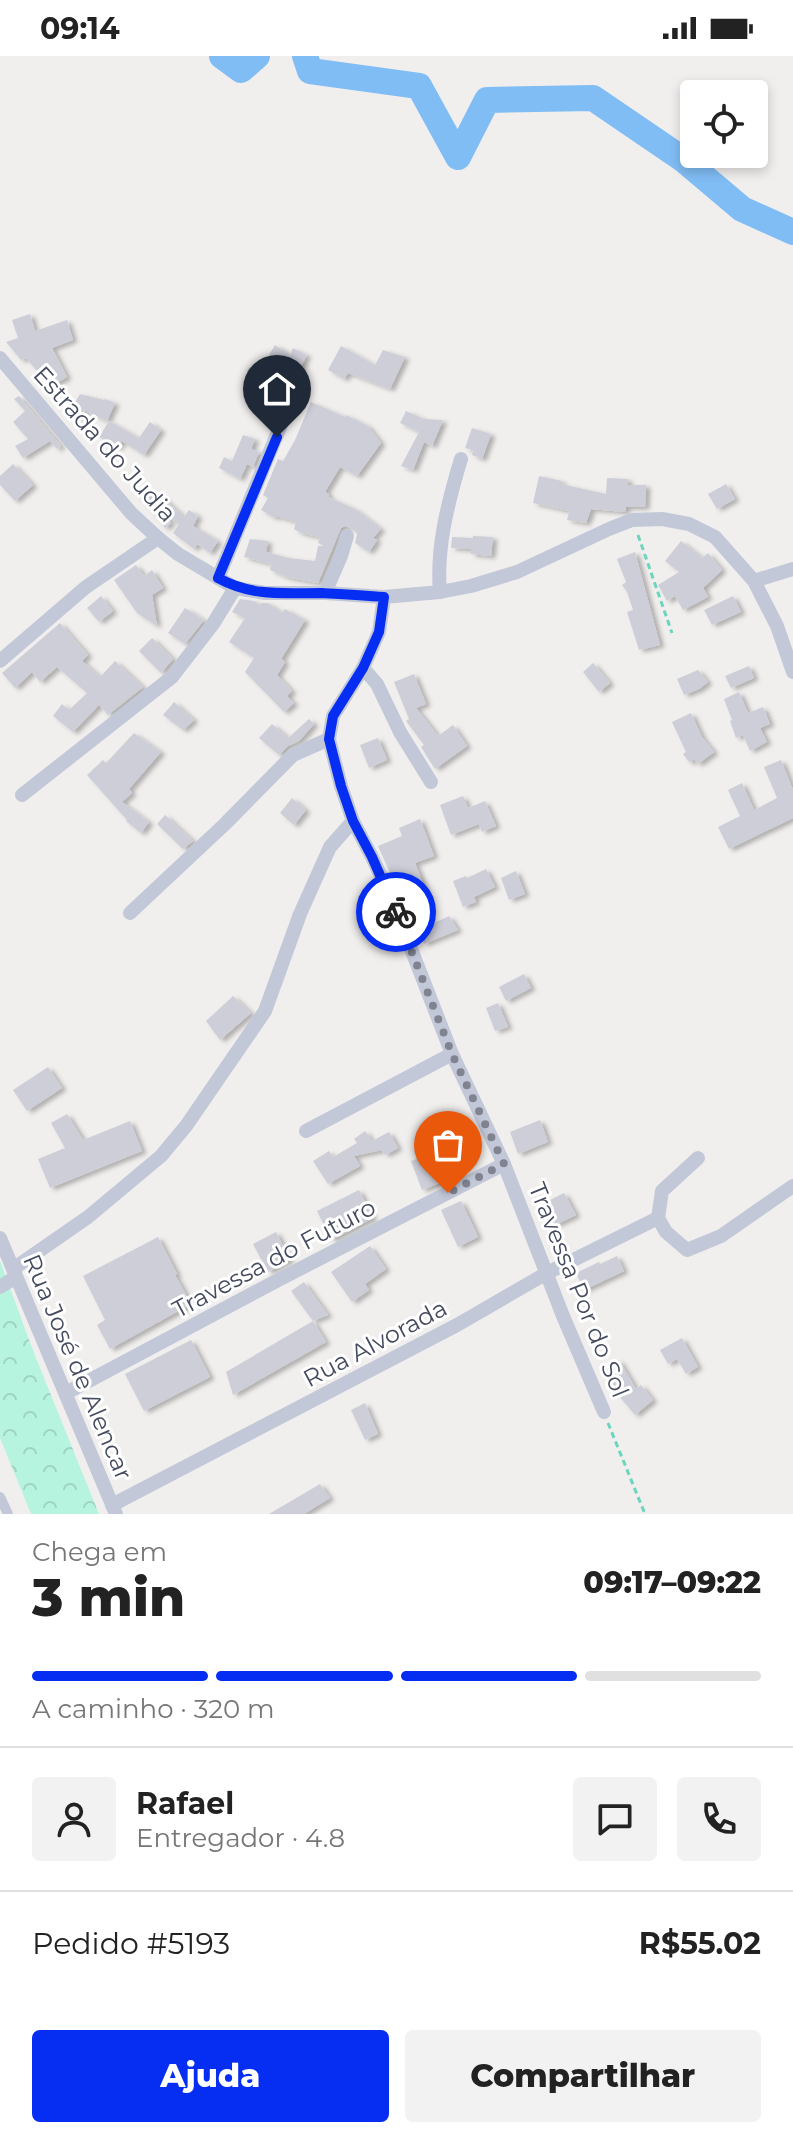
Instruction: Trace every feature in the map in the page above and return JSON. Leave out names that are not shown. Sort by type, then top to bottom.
[{"type":"street","name":"Estrada do Judia","points":[[0,358],[100,478],[158,538],[178,554],[235,588],[265,593],[384,597],[440,592],[517,572],[632,520],[662,519],[689,524],[715,537],[754,581],[777,626],[793,672]]},
{"type":"street","points":[[218,578],[290,403],[286,393],[254,373]]},
{"type":"street","points":[[440,592],[438,558],[461,459]]},
{"type":"street","points":[[325,593],[347,536]]},
{"type":"street","points":[[0,661],[86,587],[158,538]]},
{"type":"street","points":[[754,581],[793,569]]},
{"type":"street","points":[[22,795],[172,677],[213,624],[235,588]]},
{"type":"street","points":[[130,913],[293,755],[329,739],[333,716],[363,668],[379,632],[384,597]]},
{"type":"street","points":[[363,668],[377,684],[400,732],[431,782]]},
{"type":"street","name":"Travessa Por do Sol","points":[[329,739],[353,821],[392,900],[452,1054],[504,1164],[604,1412]]},
{"type":"street","points":[[0,1287],[161,1156],[186,1126],[265,1011],[300,914],[330,847],[353,821]]},
{"type":"street","points":[[306,1131],[452,1054]]},
{"type":"street","points":[[698,1158],[662,1191],[658,1218],[666,1232],[687,1250],[721,1236],[793,1186]]},
{"type":"street","name":"Travessa do Futuro","points":[[66,1393],[504,1164]]},
{"type":"street","name":"Rua Alvorada","points":[[114,1510],[457,1325],[547,1273],[658,1218]]},
{"type":"street","name":"Rua José de Alencar","points":[[0,1238],[114,1510]]},
{"type":"street","points":[[0,1497],[8,1514]]},
{"type":"path","points":[[632,520],[672,633]]},
{"type":"path","name":"Travessa Por do Sol","points":[[604,1412],[645,1514]]},
{"type":"green space","points":[[0,1261],[99,1514],[31,1514],[0,1438]]},
{"type":"building","points":[[30,314],[35,331],[67,320],[73,340],[52,348],[67,377],[49,387],[40,370],[37,371],[26,358],[21,360],[6,342],[18,338],[12,320]]},
{"type":"building","points":[[275,345],[290,355],[293,348],[307,355],[294,379],[281,372],[285,364],[269,355]]},
{"type":"building","points":[[341,346],[375,365],[383,350],[405,357],[390,389],[348,373],[344,379],[328,370]]},
{"type":"building","points":[[80,394],[115,403],[107,421],[85,411],[81,419],[70,411]]},
{"type":"building","points":[[19,396],[61,446],[57,449],[50,441],[23,458],[15,446],[28,439],[13,422],[25,411],[14,399]]},
{"type":"building","points":[[311,402],[368,426],[381,443],[357,476],[340,467],[325,492],[329,494],[328,497],[355,509],[381,529],[373,538],[377,540],[369,552],[355,543],[357,534],[354,529],[341,528],[318,583],[286,577],[270,570],[271,564],[244,557],[250,539],[268,541],[266,552],[315,561],[318,546],[324,546],[318,543],[320,537],[294,529],[296,522],[275,518],[261,510],[268,498],[263,495],[278,459],[283,461]]},
{"type":"building","points":[[406,411],[424,419],[443,420],[432,446],[424,442],[413,470],[401,466],[419,432],[400,423]]},
{"type":"building","points":[[109,421],[139,438],[150,422],[161,430],[144,455],[122,441],[118,448],[99,437]]},
{"type":"building","points":[[472,428],[491,434],[482,459],[472,455],[473,450],[465,448]]},
{"type":"building","points":[[243,435],[255,439],[251,449],[259,452],[253,467],[247,464],[240,479],[219,468],[224,457],[232,461]]},
{"type":"building","points":[[13,464],[33,485],[15,501],[0,485],[0,476]]},
{"type":"building","points":[[539,476],[606,494],[607,478],[628,479],[628,485],[646,485],[645,507],[626,507],[625,512],[591,509],[586,523],[567,520],[569,511],[533,503]]},
{"type":"building","points":[[726,484],[735,499],[717,509],[708,494]]},
{"type":"building","points":[[147,489],[153,497],[158,493],[184,517],[189,510],[198,516],[193,526],[218,541],[210,553],[197,544],[194,549],[173,533],[179,524],[165,515],[171,523],[165,528],[138,495]]},
{"type":"building","points":[[452,537],[493,537],[491,556],[471,554],[471,549],[451,548]]},
{"type":"building","points":[[681,541],[702,558],[708,553],[722,570],[703,588],[708,597],[683,610],[675,596],[667,601],[658,585],[679,572],[665,561]]},
{"type":"building","points":[[635,552],[660,645],[639,650],[627,612],[633,610],[622,585],[626,582],[617,559]]},
{"type":"building","points":[[136,565],[144,576],[152,570],[163,588],[152,595],[157,626],[137,613],[114,580]]},
{"type":"building","points":[[101,596],[113,611],[99,622],[87,608]]},
{"type":"building","points":[[733,596],[741,612],[712,625],[704,610]]},
{"type":"building","points":[[240,599],[260,605],[268,603],[282,613],[285,609],[305,620],[281,659],[285,662],[277,675],[292,691],[287,696],[294,703],[284,712],[245,672],[254,658],[229,642],[245,618],[232,612]]},
{"type":"building","points":[[185,608],[204,620],[185,644],[168,633]]},
{"type":"building","points":[[60,623],[88,655],[82,661],[100,677],[115,661],[143,687],[108,715],[99,705],[73,732],[53,716],[62,704],[69,710],[87,693],[57,667],[40,682],[32,672],[15,688],[2,673]]},
{"type":"building","points":[[152,638],[173,659],[161,673],[139,651]]},
{"type":"building","points":[[593,663],[610,683],[599,692],[583,672]]},
{"type":"building","points":[[749,666],[754,678],[731,688],[725,676]]},
{"type":"building","points":[[698,670],[708,682],[684,695],[677,679]]},
{"type":"building","points":[[414,674],[426,704],[416,708],[438,736],[453,725],[467,746],[435,769],[421,747],[424,745],[406,721],[409,719],[394,682]]},
{"type":"building","points":[[739,692],[748,713],[763,707],[770,724],[760,728],[767,742],[750,751],[743,735],[736,738],[724,699]]},
{"type":"building","points":[[174,702],[194,720],[183,730],[163,715]]},
{"type":"building","points":[[691,713],[702,737],[714,752],[698,764],[694,759],[690,763],[683,754],[686,752],[672,722]]},
{"type":"building","points":[[309,719],[314,724],[299,741],[279,755],[259,738],[272,724],[288,738]]},
{"type":"building","points":[[134,733],[161,752],[129,789],[132,793],[122,802],[149,822],[141,833],[126,821],[87,775],[103,760],[106,763]]},
{"type":"building","points":[[378,738],[387,760],[369,768],[360,745]]},
{"type":"building","points":[[781,760],[793,790],[793,818],[729,849],[718,827],[740,816],[728,790],[742,783],[754,810],[777,798],[764,767]]},
{"type":"building","points":[[463,796],[468,808],[485,801],[496,826],[482,832],[479,824],[451,835],[440,805]]},
{"type":"building","points":[[292,798],[306,810],[294,825],[280,813]]},
{"type":"building","points":[[165,815],[193,841],[183,849],[157,824]]},
{"type":"building","points":[[420,819],[434,856],[415,863],[426,892],[417,896],[419,903],[409,907],[407,900],[403,902],[378,846],[402,836],[399,828]]},
{"type":"building","points":[[486,869],[495,887],[474,897],[476,902],[463,907],[453,881]]},
{"type":"building","points":[[516,871],[525,894],[509,900],[501,878]]},
{"type":"building","points":[[449,916],[458,930],[424,944],[419,930]]},
{"type":"building","points":[[524,974],[531,988],[506,1001],[499,987]]},
{"type":"building","points":[[233,996],[251,1013],[220,1040],[206,1021]]},
{"type":"building","points":[[498,1003],[508,1027],[495,1031],[486,1008]]},
{"type":"building","points":[[48,1067],[62,1088],[27,1111],[13,1090]]},
{"type":"building","points":[[67,1114],[83,1140],[130,1121],[142,1151],[50,1188],[38,1159],[65,1148],[51,1123]]},
{"type":"building","points":[[540,1120],[548,1142],[518,1154],[510,1132]]},
{"type":"building","points":[[365,1131],[372,1141],[389,1132],[398,1148],[385,1155],[382,1150],[354,1156],[360,1166],[328,1184],[313,1161],[329,1151],[333,1157],[357,1143],[354,1139]]},
{"type":"building","points":[[432,1153],[442,1182],[422,1190],[411,1161]]},
{"type":"building","points":[[359,1190],[373,1218],[331,1240],[317,1211]]},
{"type":"building","points":[[564,1193],[576,1215],[555,1225],[544,1203]]},
{"type":"building","points":[[461,1201],[478,1237],[458,1247],[441,1210]]},
{"type":"building","points":[[276,1232],[290,1260],[268,1272],[253,1244]]},
{"type":"building","points":[[158,1237],[191,1304],[110,1349],[97,1325],[105,1320],[83,1276]]},
{"type":"building","points":[[370,1246],[386,1269],[365,1284],[369,1290],[352,1302],[331,1272]]},
{"type":"building","points":[[617,1256],[624,1271],[584,1290],[576,1273]]},
{"type":"building","points":[[304,1282],[328,1315],[313,1321],[291,1291]]},
{"type":"building","points":[[313,1321],[326,1342],[233,1395],[226,1372]]},
{"type":"building","points":[[682,1338],[698,1367],[686,1374],[677,1359],[668,1364],[660,1350]]},
{"type":"building","points":[[191,1340],[210,1377],[144,1411],[125,1374]]},
{"type":"building","points":[[619,1360],[636,1389],[641,1385],[653,1400],[635,1415],[603,1369]]},
{"type":"building","points":[[365,1403],[378,1434],[365,1440],[351,1410]]},
{"type":"building","points":[[320,1484],[330,1498],[304,1514],[269,1514]]},
{"type":"waterway","points":[[222,56],[241,70],[257,56]]},
{"type":"waterway","points":[[305,56],[310,71],[419,86],[458,157],[487,100],[593,98],[684,160],[742,209],[793,232]]},
{"type":"way so far","points":[[396,912],[452,1054],[504,1164],[448,1193]]},
{"type":"route","points":[[277,437],[218,578],[235,588],[265,593],[384,597],[379,632],[363,668],[333,716],[329,739],[353,821],[396,912]]}]
